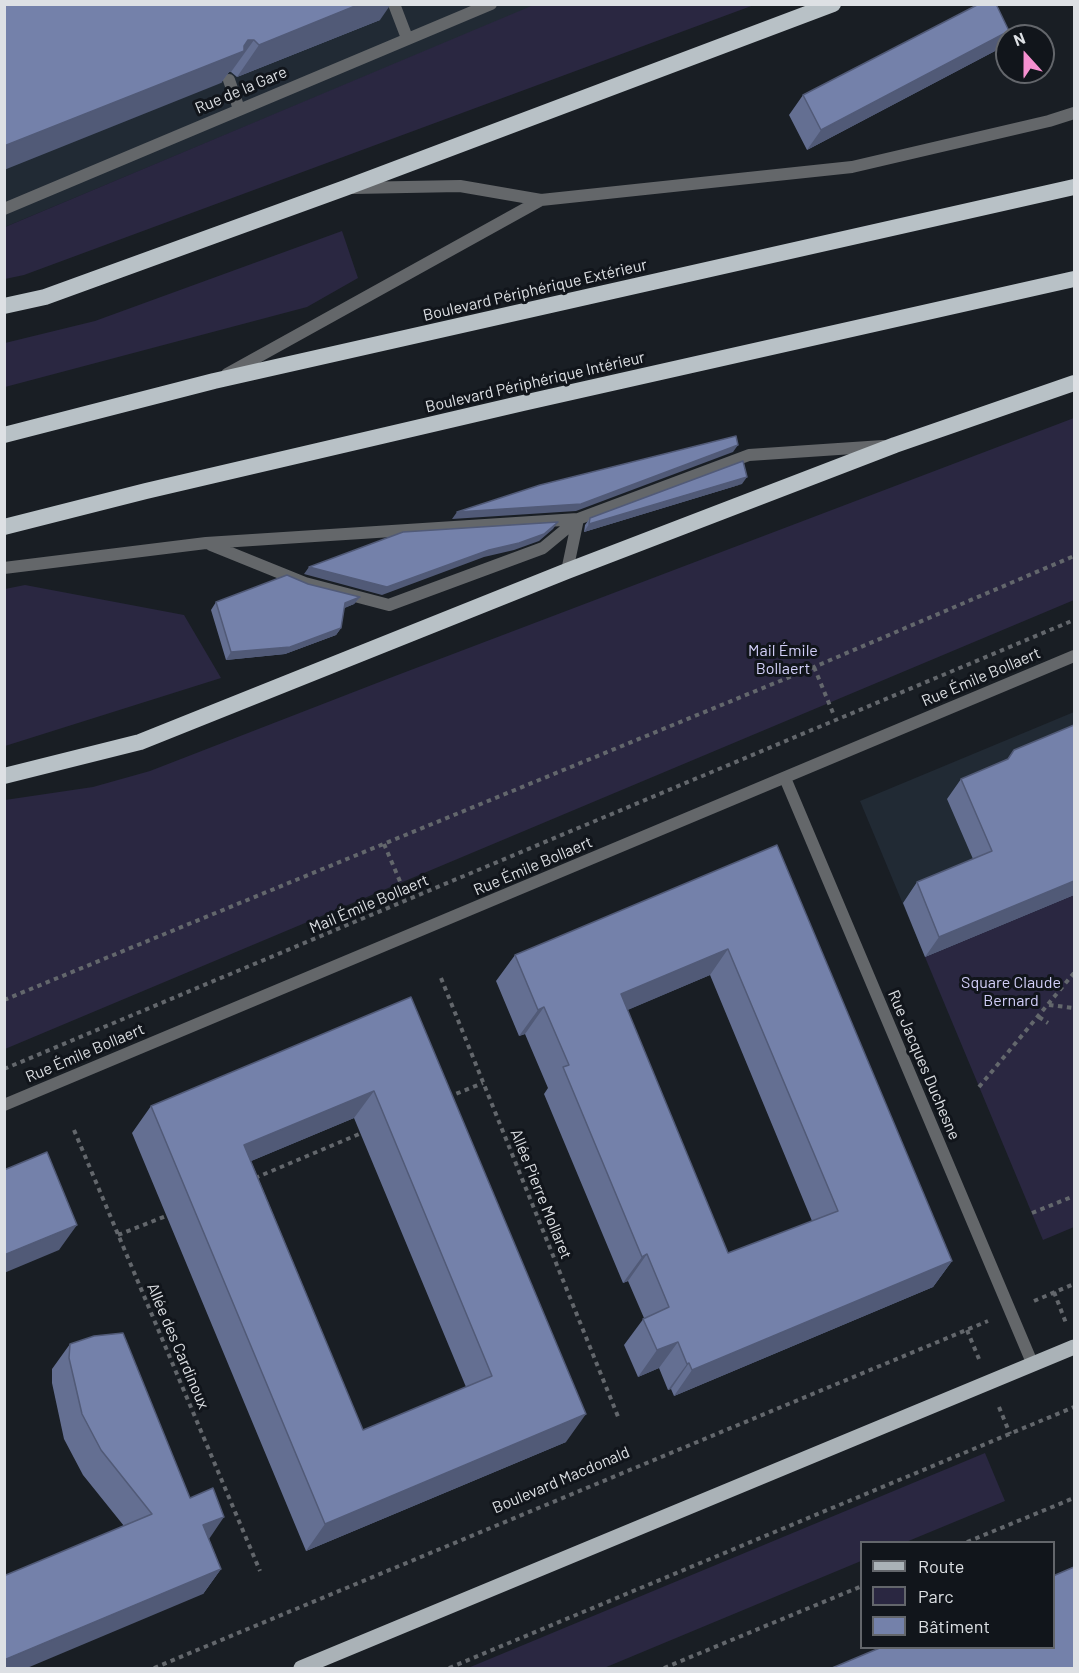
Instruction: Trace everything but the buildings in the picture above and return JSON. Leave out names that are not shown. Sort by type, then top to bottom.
[{"type":"highway","points":[[4,306],[45,297],[345,188],[833,4]]},
{"type":"highway","name":"Boulevard Périphérique Extérieur","points":[[4,435],[214,381],[1074,187]]},
{"type":"highway","name":"Boulevard Périphérique Intérieur","points":[[4,527],[146,491],[523,403],[1074,279]]},
{"type":"highway","points":[[4,776],[141,742],[567,571],[895,445],[1074,383]]},
{"type":"main road","points":[[301,1668],[1074,1347]]},
{"type":"street","points":[[394,4],[407,38]]},
{"type":"street","name":"Rue de la Gare","points":[[4,209],[491,4]]},
{"type":"street","points":[[229,80],[239,110]]},
{"type":"street","points":[[345,188],[460,186],[541,200],[852,167],[1049,122],[1074,113]]},
{"type":"street","points":[[214,381],[541,200]]},
{"type":"street","points":[[4,568],[206,543],[578,519],[749,455],[895,445]]},
{"type":"street","points":[[206,543],[305,583],[389,605],[543,548],[578,519]]},
{"type":"street","points":[[567,571],[578,519]]},
{"type":"street","name":"Rue Émile Bollaert","points":[[4,1105],[1074,656]]},
{"type":"street","name":"Rue Jacques Duchesne","points":[[785,778],[1034,1365]]},
{"type":"path","points":[[4,1000],[814,668],[1074,556]]},
{"type":"path","name":"Mail Émile Bollaert","points":[[4,1069],[517,856],[1074,620]]},
{"type":"path","points":[[814,668],[833,713]]},
{"type":"path","points":[[384,844],[405,893]]},
{"type":"path","points":[[979,1087],[1074,973]]},
{"type":"path","name":"Allée Pierre Mollaret","points":[[441,978],[619,1419]]},
{"type":"path","points":[[1049,1005],[1074,1008]]},
{"type":"path","points":[[1039,1017],[1048,1023]]},
{"type":"path","points":[[439,1101],[483,1083]]},
{"type":"path","points":[[254,1179],[374,1128]]},
{"type":"path","name":"Allée des Cardinoux","points":[[74,1130],[260,1571]]},
{"type":"path","points":[[1032,1213],[1074,1196]]},
{"type":"path","points":[[118,1235],[177,1211]]},
{"type":"path","points":[[1038,1299],[1074,1284]]},
{"type":"path","points":[[1054,1292],[1060,1307]]},
{"type":"path","name":"Boulevard Macdonald","points":[[154,1668],[981,1324]]},
{"type":"path","points":[[967,1330],[973,1345]]},
{"type":"path","points":[[449,1668],[1074,1407]]},
{"type":"path","points":[[969,1541],[1074,1498]]},
{"type":"path","points":[[664,1668],[860,1586]]},
{"type":"shaded area","points":[[5,5],[536,5],[5,227]]},
{"type":"shaded area","points":[[1074,712],[1074,895],[925,957],[860,801]]},
{"type":"green space","points":[[536,4],[754,5],[24,275],[5,279],[5,227]]},
{"type":"green space","points":[[342,231],[358,278],[307,307],[5,387],[5,343],[95,321]]},
{"type":"green space","name":"Mail Émile Bollaert","points":[[1074,418],[1074,600],[5,1049],[5,800],[93,787],[150,771]]},
{"type":"green space","points":[[25,585],[184,615],[221,678],[5,746],[5,589]]},
{"type":"green space","name":"Square Claude Bernard","points":[[1074,895],[1074,1227],[1043,1240],[925,957]]},
{"type":"green space","points":[[985,1453],[1005,1501],[908,1541],[860,1541],[860,1561],[604,1668],[468,1668]]}]
